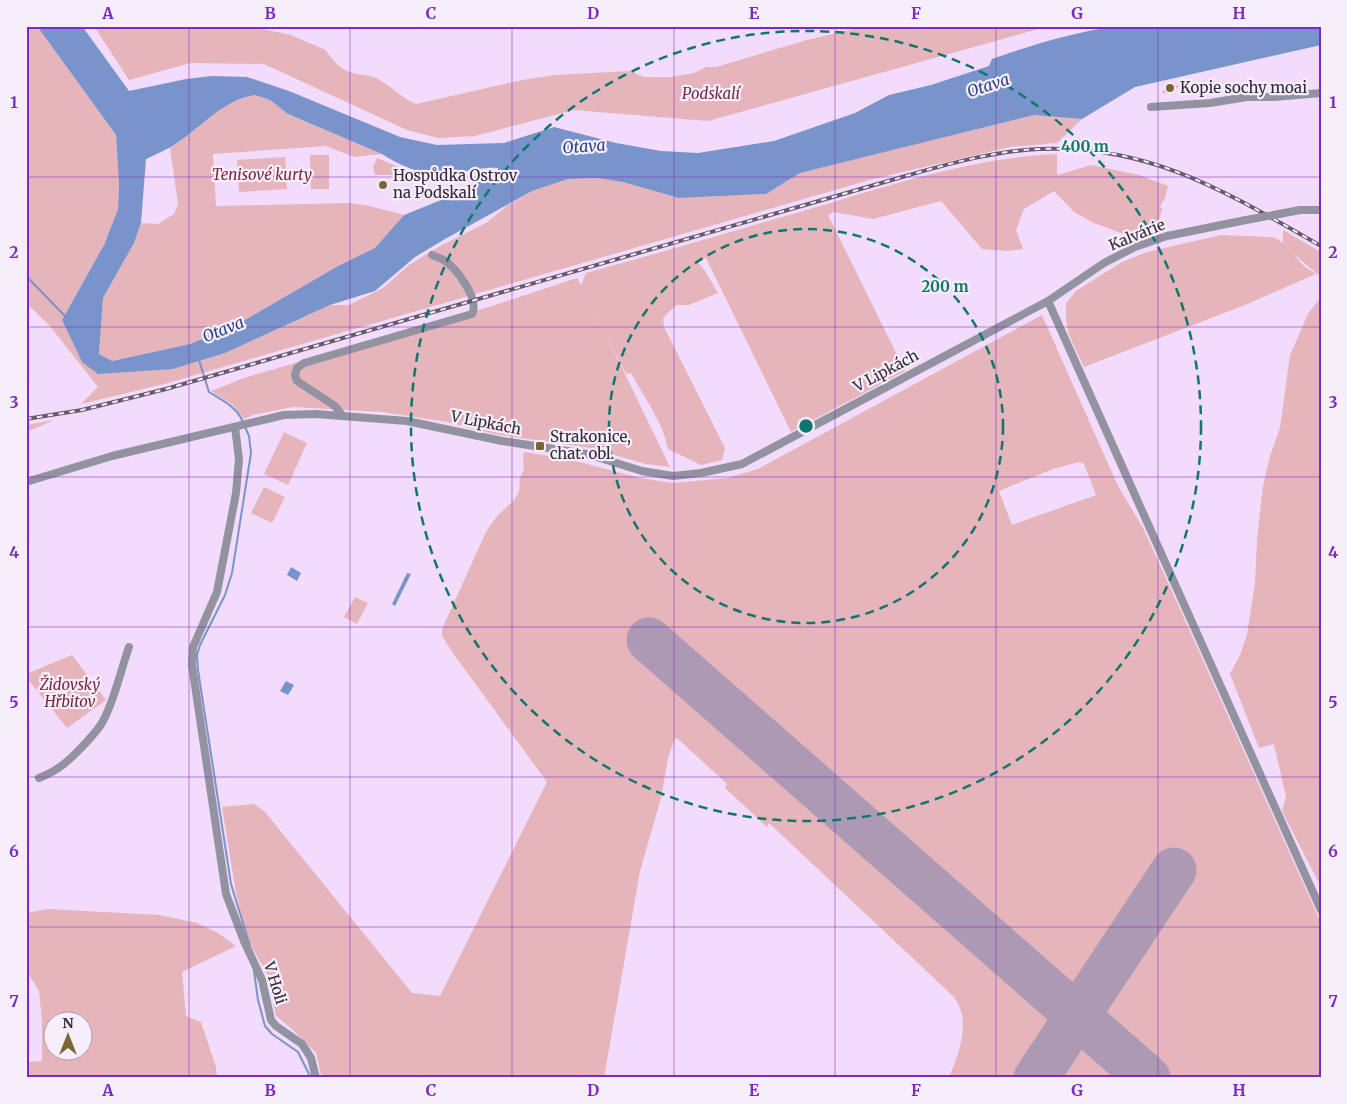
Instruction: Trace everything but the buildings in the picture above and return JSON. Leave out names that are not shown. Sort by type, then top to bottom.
[{"type":"street","points":[[1151,107],[1210,103],[1247,97],[1321,93]]},
{"type":"street","name":"Kalvárie","points":[[1048,301],[1104,263],[1135,247],[1167,236],[1300,210],[1321,210]]},
{"type":"street","points":[[342,416],[335,406],[297,382],[295,375],[297,368],[304,363],[472,314],[474,310],[469,288],[444,260],[432,256]]},
{"type":"street","points":[[1048,301],[1321,910]]},
{"type":"street","name":"V Lipkách","points":[[26,482],[112,456],[284,415],[316,414],[407,421],[502,441],[587,454],[650,473],[673,476],[701,473],[742,464],[1048,301]]},
{"type":"street","name":"V Holi","points":[[236,427],[239,459],[236,494],[217,592],[196,637],[191,656],[226,894],[244,941],[262,980],[271,1020],[282,1032],[302,1044],[311,1058],[316,1078]]},
{"type":"street","points":[[39,778],[56,771],[62,766],[86,743],[101,724],[115,689],[128,647]]},
{"type":"green space","points":[[26,26],[37,26],[116,135],[119,185],[118,209],[104,245],[62,320],[82,362],[173,369],[225,353],[330,305],[349,305],[383,288],[409,265],[440,246],[486,223],[508,205],[532,191],[568,179],[597,178],[623,182],[679,198],[766,194],[800,173],[1034,115],[1082,119],[1057,143],[1010,147],[873,179],[164,384],[81,404],[98,387],[49,325],[26,303]]},
{"type":"green space","name":"Podskalí","points":[[94,26],[249,26],[291,35],[326,50],[334,61],[345,70],[376,78],[416,104],[522,80],[555,75],[630,71],[644,77],[672,77],[694,73],[706,67],[716,67],[807,40],[866,26],[1049,26],[708,121],[574,110],[475,136],[438,138],[407,130],[264,64],[191,63],[129,80]]},
{"type":"green space","points":[[1172,84],[1179,86],[1170,94],[1162,93],[1166,86]]},
{"type":"green space","points":[[255,95],[270,100],[288,114],[382,154],[354,157],[326,146],[213,154],[216,206],[348,203],[365,205],[404,215],[375,248],[338,266],[238,324],[190,344],[112,361],[99,354],[103,298],[134,243],[141,223],[158,224],[174,214],[178,204],[170,148],[231,103]]},
{"type":"green space","points":[[1057,154],[1057,175],[1091,165],[1139,175],[1168,186],[1165,198],[1160,206],[1162,209],[1158,224],[1134,238],[1094,223],[1074,212],[1054,191],[1024,209],[1016,230],[1023,249],[1008,251],[982,249],[941,201],[873,219],[833,212],[828,215],[905,371],[791,432],[706,258],[697,261],[718,293],[689,305],[676,305],[663,318],[664,327],[725,448],[722,460],[701,465],[668,449],[662,429],[652,410],[631,373],[626,374],[596,314],[670,467],[646,464],[590,448],[494,434],[447,422],[382,412],[293,407],[253,415],[244,419],[233,405],[211,391],[244,378],[489,307],[577,278],[581,285],[586,273],[912,179],[999,160]]},
{"type":"green space","points":[[310,155],[329,155],[329,189],[311,189]]},
{"type":"green space","name":"Tenisové kurty","points":[[285,157],[287,189],[239,192],[237,160]]},
{"type":"green space","points":[[377,158],[399,167],[400,173],[398,175],[375,175],[373,167]]},
{"type":"green space","points":[[1283,230],[1321,252],[1321,277],[1291,252],[1305,267],[1316,274],[1245,305],[1084,367],[1069,335],[1066,320],[1066,303],[1076,291],[1122,262],[1147,252],[1221,235],[1271,237],[1283,243]]},
{"type":"green space","points":[[1321,297],[1321,887],[1282,811],[1286,797],[1274,744],[1259,748],[1230,674],[1240,655],[1247,634],[1255,583],[1257,540],[1263,486],[1270,456],[1280,428],[1290,355],[1308,314]]},
{"type":"green space","points":[[1042,315],[1118,486],[1143,528],[1171,589],[1321,923],[1321,1078],[949,1078],[960,1048],[963,1027],[959,1007],[954,997],[769,823],[767,827],[725,788],[727,784],[677,738],[674,740],[668,758],[661,798],[640,871],[604,1078],[322,1078],[316,1053],[276,1016],[267,973],[247,939],[236,893],[222,807],[254,804],[265,812],[412,993],[440,996],[547,782],[442,636],[442,629],[486,532],[519,492],[519,480],[524,469],[524,452],[572,460],[640,478],[672,483],[728,478],[758,469]],"holes":[[[1079,462],[1084,464],[1096,495],[1012,525],[999,491],[1053,469]]]},
{"type":"green space","points":[[54,420],[29,431],[26,432],[26,425]]},
{"type":"green space","points":[[284,432],[307,443],[288,485],[264,474]]},
{"type":"green space","points":[[264,487],[285,497],[272,523],[251,513]]},
{"type":"green space","points":[[355,597],[368,603],[357,624],[344,617]]},
{"type":"green space","name":"Židovský Hřbitov","points":[[72,655],[106,700],[67,728],[26,677],[26,674]]},
{"type":"green space","points":[[48,909],[159,915],[197,923],[218,933],[236,946],[182,972],[186,1016],[201,1022],[216,1067],[217,1078],[26,1078],[26,1062],[92,1062],[92,1012],[42,1012],[42,1020],[39,991],[26,970],[26,913]]},
{"type":"water","name":"Otava","points":[[37,26],[82,26],[129,91],[186,79],[212,76],[247,77],[289,91],[400,137],[437,145],[504,143],[554,127],[616,143],[661,151],[698,153],[774,141],[855,113],[889,95],[931,85],[989,66],[992,59],[1069,35],[1117,26],[1321,26],[1321,45],[1135,87],[1082,119],[1034,115],[800,173],[766,194],[679,198],[623,182],[597,178],[568,179],[532,191],[445,239],[415,257],[375,291],[330,305],[225,353],[173,369],[98,374],[82,362],[62,320],[104,245],[118,209],[119,185],[116,135]],"holes":[[[255,95],[270,100],[288,114],[382,154],[414,170],[431,174],[448,174],[498,168],[498,172],[451,196],[404,215],[375,248],[338,266],[238,324],[190,344],[112,361],[99,354],[103,298],[134,243],[141,223],[146,159],[187,136],[214,114],[233,102]]]},
{"type":"water","points":[[291,567],[301,573],[297,581],[287,575]]},
{"type":"water","points":[[407,573],[411,574],[395,606],[392,604]]},
{"type":"water","points":[[286,681],[294,685],[288,695],[280,691]]},
{"type":"waterway","points":[[26,276],[66,317]]},
{"type":"waterway","points":[[199,360],[209,392],[233,408],[243,422]]},
{"type":"waterway","points":[[245,427],[249,436],[251,453],[232,573],[225,595],[200,645],[197,655],[231,884],[250,946]]},
{"type":"waterway","points":[[254,971],[258,1000],[265,1026],[272,1034],[298,1052],[311,1078]]},
{"type":"runway","points":[[649,640],[1148,1078]]},
{"type":"runway","points":[[1036,1078],[1174,870]]},
{"type":"railway","points":[[26,419],[82,410],[166,389],[909,175],[957,162],[1006,152],[1039,149],[1079,150],[1117,155],[1152,164],[1187,176],[1220,191],[1321,246]]},
{"type":"place","name":"Kopie sochy moai","points":[[1170,88]]},
{"type":"place","name":"Hospůdka Ostrov na Podskalí","points":[[383,185]]},
{"type":"place","name":"Strakonice, chat. obl.","points":[[540,446]]}]
